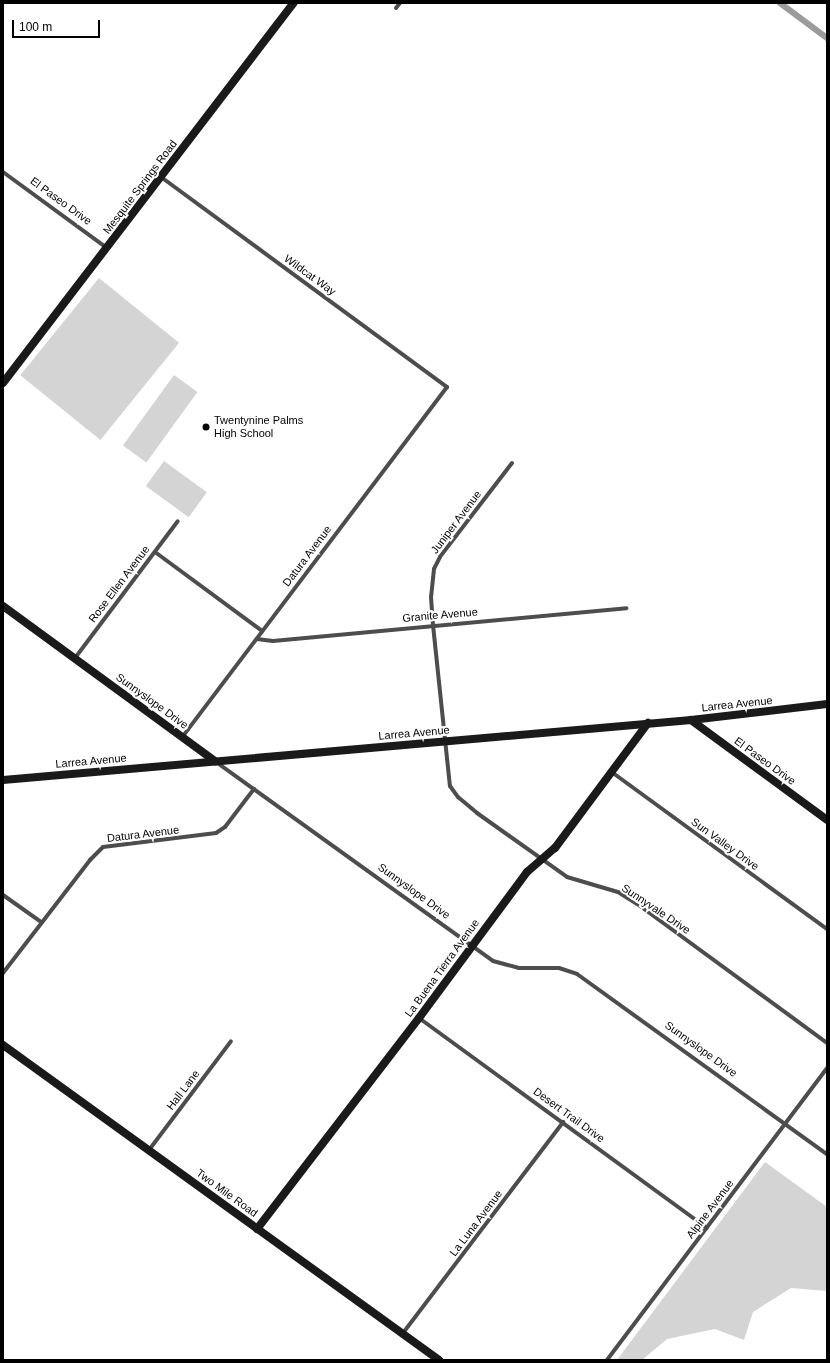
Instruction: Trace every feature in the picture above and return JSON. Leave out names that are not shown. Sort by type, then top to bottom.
[{"type":"street","name":"Mesquite Springs Road","points":[[3,383],[294,3]]},
{"type":"street","points":[[396,8],[400,3]]},
{"type":"street","name":"El Paseo Drive","points":[[3,172],[107,248]]},
{"type":"street","name":"Wildcat Way","points":[[161,177],[447,387]]},
{"type":"street","name":"Datura Avenue","points":[[182,737],[447,387]]},
{"type":"street","name":"Juniper Avenue","points":[[444,742],[431,597],[434,569],[440,557],[512,463]]},
{"type":"street","name":"Rose Ellen Avenue","points":[[75,658],[178,521]]},
{"type":"street","points":[[155,552],[262,631]]},
{"type":"street","name":"Sunnyslope Drive","points":[[3,606],[214,761],[472,946],[500,964],[518,968],[559,968],[577,974],[827,1154]]},
{"type":"street","name":"Granite Avenue","points":[[257,639],[272,641],[626,608]]},
{"type":"street","name":"Larrea Avenue","points":[[3,780],[691,720],[827,704]]},
{"type":"street","name":"El Paseo Drive","points":[[691,720],[827,820]]},
{"type":"street","name":"La Buena Tierra Avenue","points":[[257,1229],[419,1018],[527,872],[555,848],[613,773],[648,723]]},
{"type":"street","name":"Sunnyvale Drive","points":[[444,742],[450,786],[458,797],[567,877],[618,892],[640,906],[827,1043]]},
{"type":"street","name":"Sun Valley Drive","points":[[613,773],[827,929]]},
{"type":"street","name":"Datura Avenue","points":[[3,973],[90,860],[103,847],[216,833],[225,827],[254,789]]},
{"type":"street","points":[[3,895],[41,922]]},
{"type":"street","name":"Desert Trail Drive","points":[[419,1018],[707,1228]]},
{"type":"street","name":"Hall Lane","points":[[149,1150],[231,1042]]},
{"type":"street","name":"Two Mile Road","points":[[3,1044],[439,1360]]},
{"type":"street","name":"Alpine Avenue","points":[[607,1360],[827,1068]]},
{"type":"street","name":"La Luna Avenue","points":[[403,1334],[563,1122]]},
{"type":"shaded area","points":[[99,278],[179,343],[100,440],[20,375]]},
{"type":"shaded area","points":[[174,375],[197,392],[146,462],[123,445]]},
{"type":"shaded area","points":[[164,461],[207,492],[189,517],[146,486]]},
{"type":"shaded area","points":[[765,1162],[827,1207],[827,1291],[791,1288],[753,1312],[744,1340],[715,1329],[667,1339],[642,1360],[617,1360]]},
{"type":"waterway","points":[[780,3],[827,38]]},
{"type":"place","name":"Twentynine Palms High School","points":[[206,427]]}]
